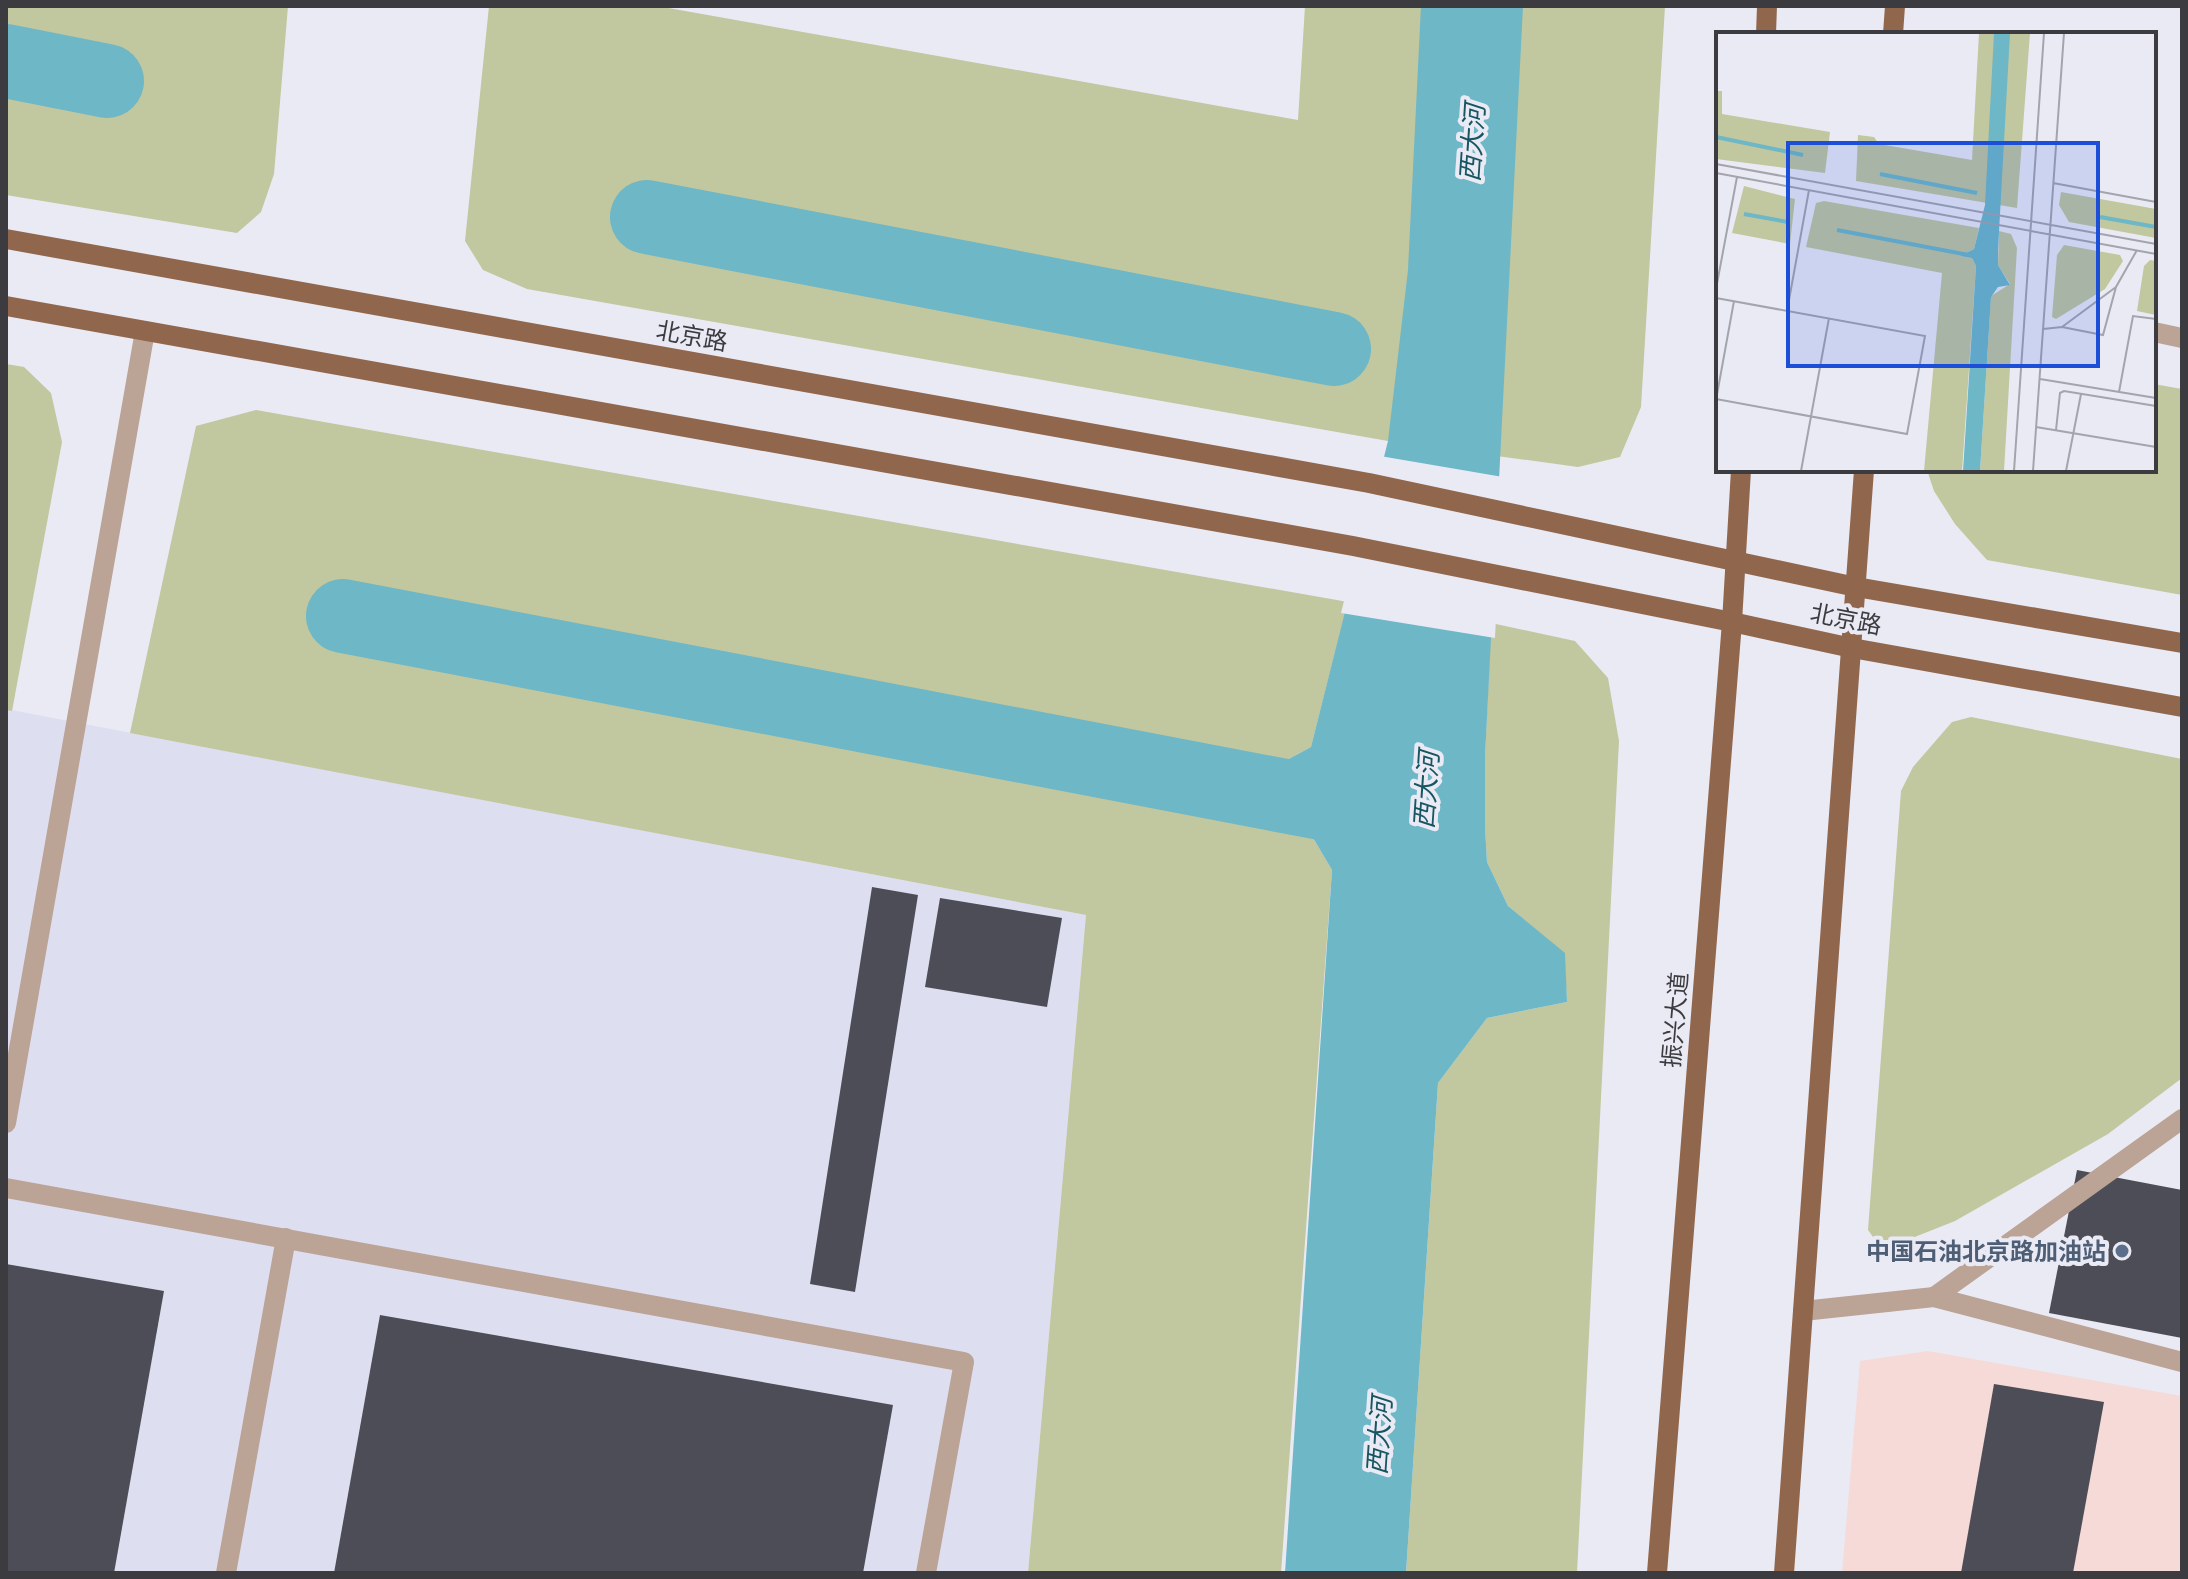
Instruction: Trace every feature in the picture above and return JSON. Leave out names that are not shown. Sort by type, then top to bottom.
[{"type":"main road","points":[[1766,32],[1767,6]]},
{"type":"main road","points":[[1893,32],[1895,6]]},
{"type":"main road","name":"北京路","points":[[6,239],[1369,483],[1856,587],[2182,643]]},
{"type":"main road","points":[[6,306],[145,331]]},
{"type":"main road","name":"北京路","points":[[145,331],[1353,546],[1852,648],[2182,707]]},
{"type":"main road","name":"振兴大道","points":[[1657,1573],[1732,622],[1741,472]]},
{"type":"main road","points":[[1784,1573],[1864,472]]},
{"type":"lane","points":[[6,1123],[145,331]]},
{"type":"lane","points":[[2156,332],[2182,338]]},
{"type":"lane","points":[[1934,1297],[2182,1119]]},
{"type":"lane","points":[[6,1188],[964,1362],[926,1573]]},
{"type":"lane","points":[[226,1573],[286,1238]]},
{"type":"lane","points":[[1803,1311],[1934,1297],[2182,1362]]},
{"type":"shaded area","points":[[6,709],[1086,915],[1028,1573],[6,1573]]},
{"type":"shaded area","points":[[1928,1351],[2182,1396],[2182,1573],[1842,1573],[1860,1361]]},
{"type":"green space","points":[[6,6],[288,6],[274,174],[261,212],[237,233],[6,195]]},
{"type":"green space","points":[[489,6],[657,6],[1298,120],[1305,6],[1665,6],[1641,407],[1620,457],[1578,467],[1388,441],[527,289],[483,270],[465,241]]},
{"type":"green space","points":[[6,364],[24,367],[51,393],[62,442],[12,711],[6,710]]},
{"type":"green space","points":[[2156,384],[2182,389],[2182,595],[1987,560],[1955,524],[1934,491],[1928,472],[2156,472]]},
{"type":"green space","points":[[256,410],[1348,602],[1311,747],[1274,767],[1223,783],[1217,801],[1299,814],[1332,870],[1281,1573],[1028,1573],[1086,915],[130,733],[196,426]]},
{"type":"green space","points":[[1491,623],[1575,641],[1608,678],[1619,741],[1577,1573],[1406,1573],[1438,1083],[1487,1018],[1567,1002],[1564,953],[1508,906],[1487,862],[1485,757]]},
{"type":"green space","points":[[1971,717],[2182,759],[2182,1078],[2108,1134],[1955,1221],[1897,1244],[1876,1241],[1868,1230],[1901,791],[1913,767],[1952,722]]},
{"type":"water","name":"西大河","points":[[1421,6],[1523,6],[1485,757],[1485,827],[1487,862],[1508,906],[1565,953],[1567,1002],[1487,1018],[1438,1083],[1406,1573],[1285,1573],[1332,870],[1299,814],[1216,800],[1223,783],[1274,767],[1311,747],[1388,441],[1408,270]]},
{"type":"pier","points":[[1380,456],[1503,477],[1495,638],[1341,613]]},
{"type":"building","points":[[872,887],[918,895],[855,1292],[810,1284]]},
{"type":"building","points":[[940,898],[1062,918],[1047,1007],[925,987]]},
{"type":"building","name":"中国石油北京路加油站","points":[[2077,1170],[2182,1190],[2182,1338],[2049,1313]]},
{"type":"building","points":[[6,1264],[164,1291],[114,1573],[6,1573]]},
{"type":"building","points":[[380,1315],[893,1405],[863,1573],[334,1573]]},
{"type":"building","points":[[1994,1384],[2104,1402],[2073,1573],[1961,1573]]},
{"type":"waterway","points":[[6,61],[107,81]]},
{"type":"waterway","points":[[647,217],[1334,349]]},
{"type":"waterway","points":[[343,616],[1321,803]]},
{"type":"place","name":"中国石油北京路加油站","points":[[2122,1251]]}]
